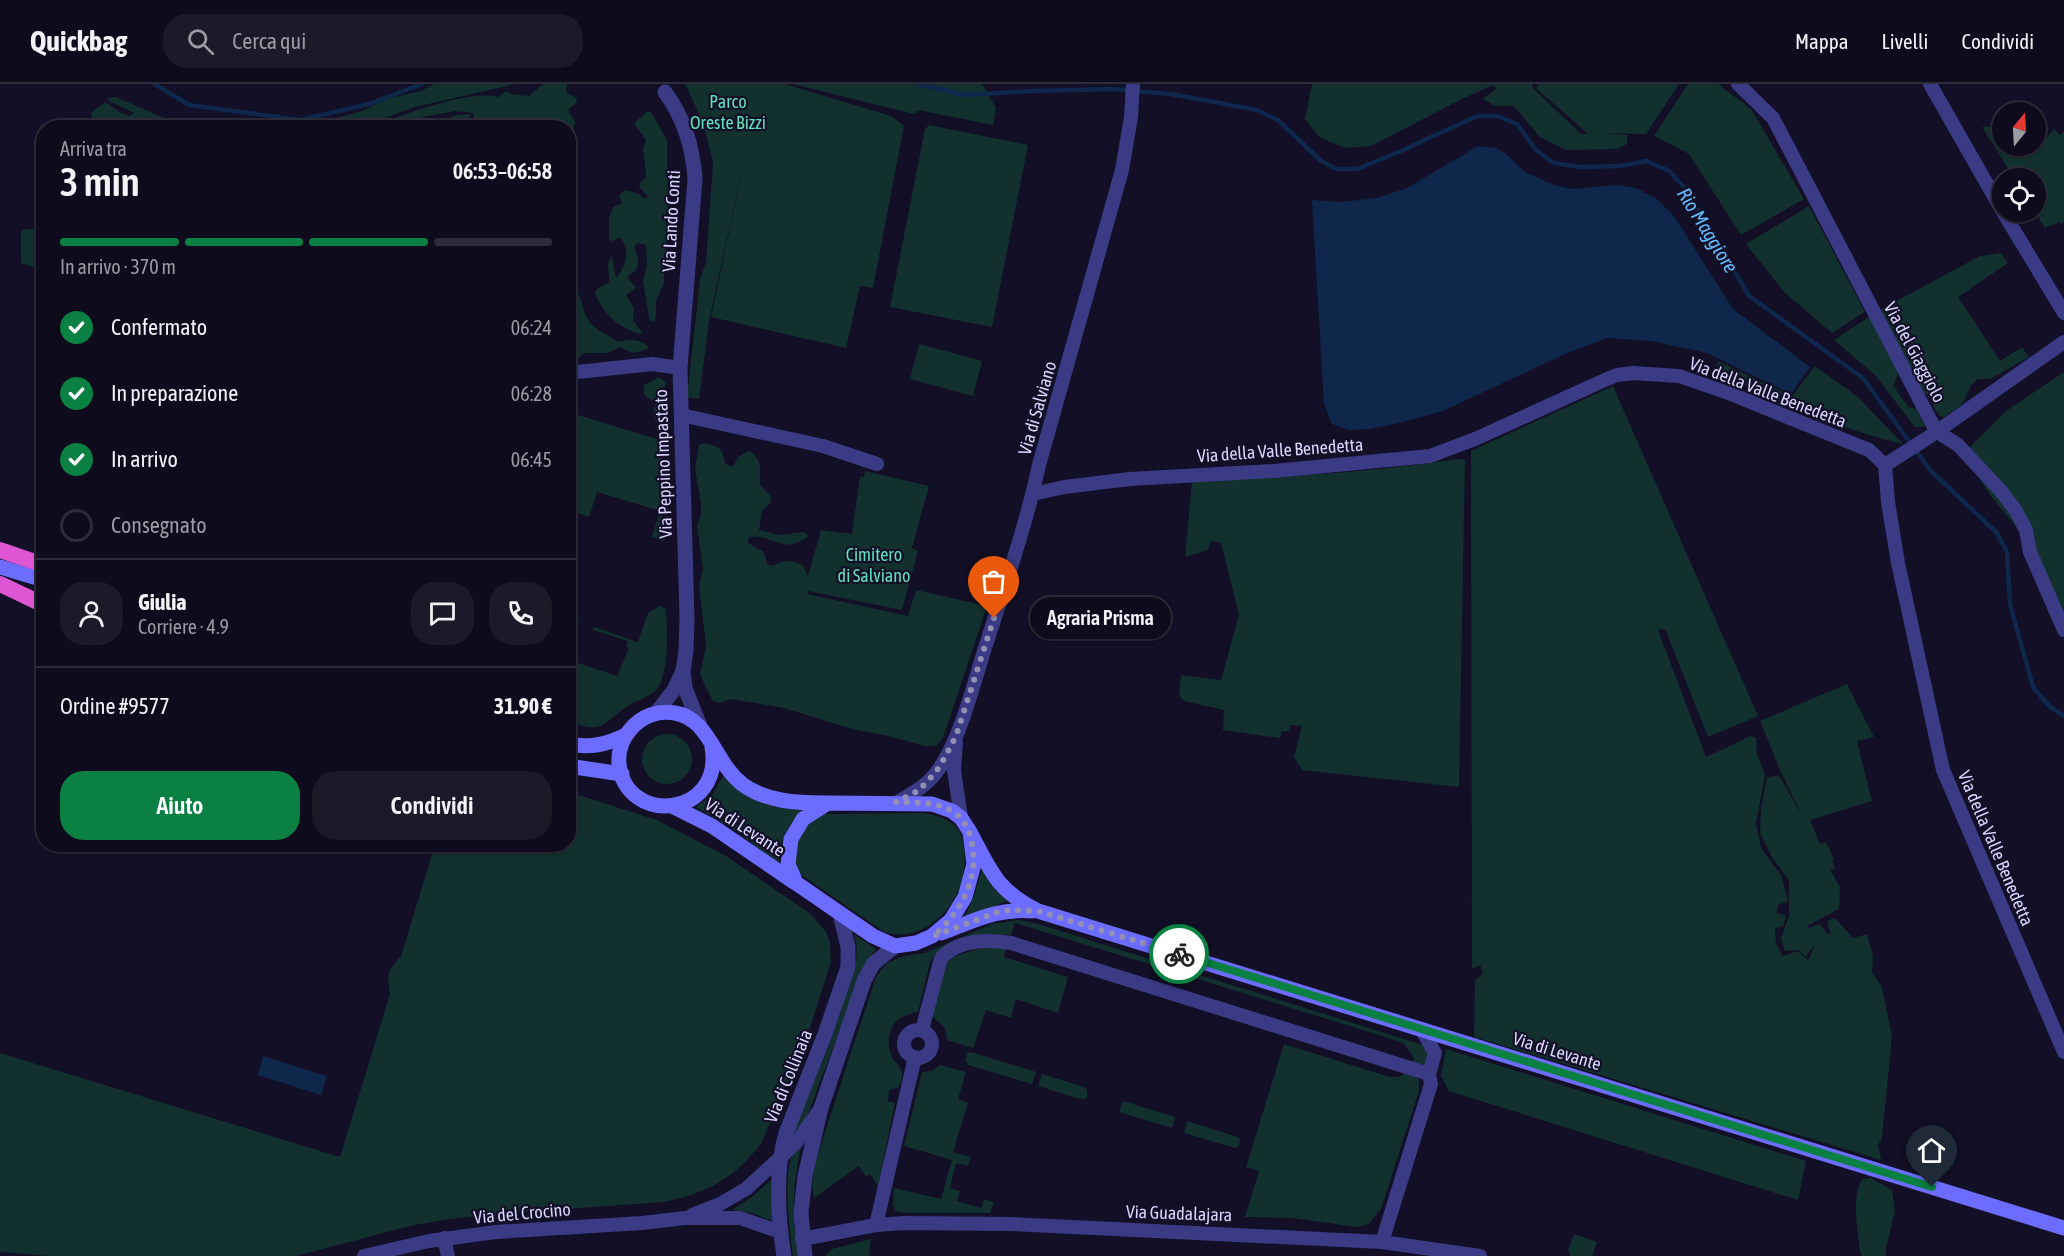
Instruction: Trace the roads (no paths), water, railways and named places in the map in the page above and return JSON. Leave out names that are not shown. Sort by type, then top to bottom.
[{"type":"highway","points":[[0,550],[36,562]]},
{"type":"highway","points":[[0,584],[36,602]]},
{"type":"main road","points":[[0,567],[36,578]]},
{"type":"main road","points":[[0,593],[36,604]]},
{"type":"main road","points":[[576,745],[596,746],[626,735],[642,719],[656,713],[680,714],[700,726]]},
{"type":"main road","name":"Via di Levante","points":[[700,726],[724,766],[741,783],[758,793],[775,799],[828,803]]},
{"type":"main road","points":[[576,767],[622,774],[619,756],[626,735]]},
{"type":"main road","name":"Via di Levante","points":[[672,806],[695,798],[706,786],[714,763],[712,747]]},
{"type":"main road","name":"Via di Levante","points":[[622,774],[627,785],[639,798],[655,805],[672,806],[712,825],[795,883]]},
{"type":"main road","points":[[896,802],[938,805],[961,818],[970,832],[974,864],[968,890],[951,920],[933,936],[895,946],[873,936],[795,883],[788,864],[790,839],[803,819],[828,803],[896,802]]},
{"type":"main road","name":"Via di Levante","points":[[970,832],[1002,887],[1021,902],[1038,911],[2064,1228]]},
{"type":"main road","name":"Via di Levante","points":[[933,936],[998,912],[1038,911]]},
{"type":"street","name":"Via di Salviano","points":[[896,802],[918,791],[927,783],[936,772],[956,736],[1033,494],[1039,465],[1122,170],[1132,109],[1133,84]]},
{"type":"street","name":"Via del Giaggiolo","points":[[1738,84],[1773,118],[1932,434],[1958,445],[2001,490],[2016,511],[2026,530],[2030,552],[2064,630]]},
{"type":"street","points":[[1930,84],[2064,313]]},
{"type":"street","name":"Via Lando Conti","points":[[663,88],[675,105],[686,129],[694,159],[695,179],[680,368]]},
{"type":"street","points":[[1885,465],[2064,342]]},
{"type":"street","name":"Via Peppino Impastato","points":[[576,372],[652,364],[680,368],[686,651],[683,672],[674,690],[656,713]]},
{"type":"street","name":"Via della Valle Benedetta","points":[[1033,494],[1064,487],[1130,479],[1274,471],[1430,456],[1475,439],[1607,379],[1633,373],[1679,376],[1731,394],[1869,450],[1885,465],[1888,502],[1898,563],[1943,770],[2064,1052]]},
{"type":"street","points":[[681,415],[823,446],[877,464]]},
{"type":"street","name":"Via Peppino Impastato","points":[[683,672],[688,698],[700,726]]},
{"type":"street","name":"Via di Salviano","points":[[956,736],[954,770],[961,818]]},
{"type":"street","name":"Via di Collinaia","points":[[784,1256],[780,1232],[781,1158],[786,1133],[825,1034],[848,967],[849,947],[840,914]]},
{"type":"street","points":[[922,1030],[941,958],[962,945],[976,941],[995,940],[1022,946],[1429,1074]]},
{"type":"street","points":[[805,1256],[802,1239],[802,1188],[821,1108],[864,981],[873,964],[895,946]]},
{"type":"street","points":[[1382,1242],[1431,1084],[1429,1074],[1435,1053],[1421,1029]]},
{"type":"street","points":[[922,1030],[928,1035],[931,1047],[923,1056],[915,1057],[905,1049],[904,1040],[913,1031],[922,1030]]},
{"type":"street","points":[[876,1225],[915,1057]]},
{"type":"street","name":"Via del Crocino","points":[[685,1218],[738,1195],[781,1158],[801,1137],[821,1108]]},
{"type":"street","name":"Via del Crocino","points":[[364,1256],[444,1238],[685,1218],[745,1219],[780,1232]]},
{"type":"street","name":"Via Guadalajara","points":[[802,1239],[904,1222],[1013,1224],[1382,1242],[1480,1256]]},
{"type":"street","points":[[444,1238],[448,1256]]},
{"type":"water","points":[[1478,146],[1496,148],[1505,153],[1525,172],[1554,185],[1572,189],[1617,185],[1636,188],[1657,199],[1674,216],[1733,309],[1810,367],[1791,394],[1707,353],[1651,341],[1607,338],[1565,354],[1443,411],[1369,429],[1349,430],[1332,424],[1324,404],[1312,200],[1341,202],[1376,198],[1405,189]]},
{"type":"water","points":[[263,1056],[327,1076],[321,1095],[258,1075]]},
{"type":"waterway","name":"Rio Maggiore","points":[[155,84],[189,105],[300,120],[369,104],[422,84]]},
{"type":"waterway","name":"Rio Maggiore","points":[[917,84],[965,95],[1114,89],[1171,94],[1257,110],[1278,120],[1321,161],[1337,169],[1357,169],[1477,116],[1497,116],[1517,124],[1536,150],[1554,163],[1579,167],[1620,166],[1647,161],[1669,171],[1686,189],[1749,296],[1863,378],[1930,470],[1997,533],[2007,552],[2010,604],[2033,687],[2050,707],[2064,716]]},
{"type":"place","name":"Agraria Prisma","points":[[994,618]]},
{"type":"park label","name":"Parco Oreste Bizzi","points":[[728,111]]},
{"type":"park label","name":"Cimitero di Salviano","points":[[874,564]]}]
